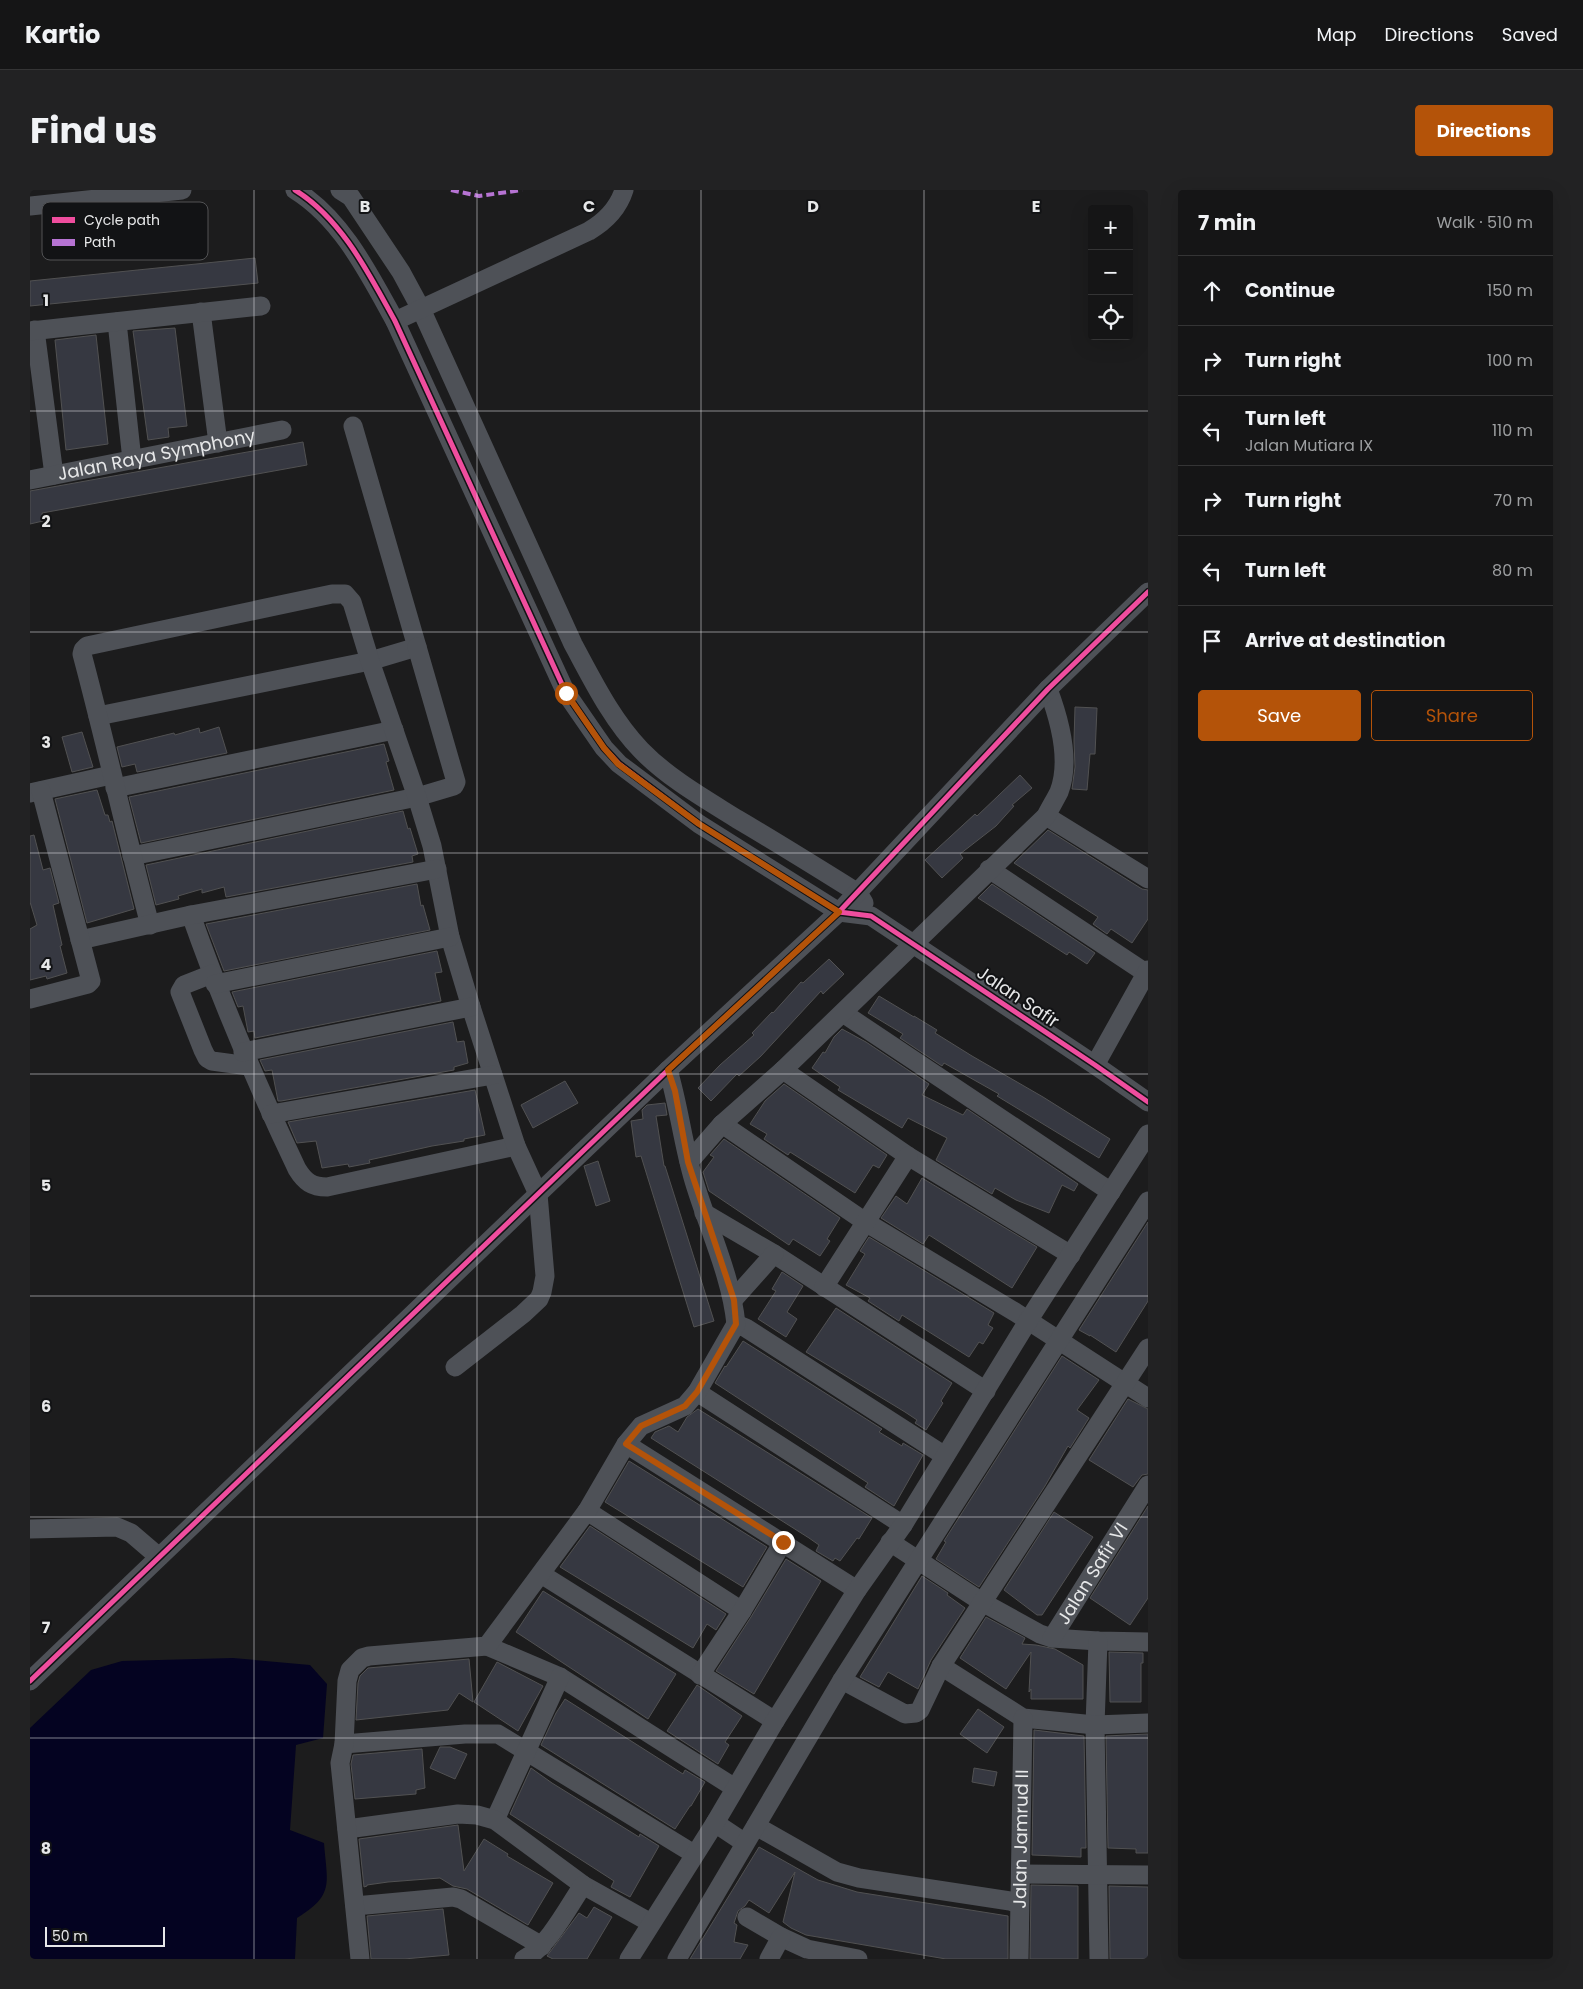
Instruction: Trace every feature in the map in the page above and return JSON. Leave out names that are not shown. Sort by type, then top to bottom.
[{"type":"street","points":[[68,202],[182,190]]},
{"type":"street","points":[[295,190],[318,207],[342,234],[369,275],[395,321],[566,693],[604,748],[618,764],[699,824],[839,912],[871,916]]},
{"type":"street","points":[[340,190],[351,197],[401,272],[421,309],[573,644],[594,684],[619,724],[642,751],[670,774],[710,802],[858,893],[871,916]]},
{"type":"street","points":[[395,321],[589,231],[610,216],[621,199],[624,190]]},
{"type":"street","points":[[54,475],[33,330],[261,306]]},
{"type":"street","points":[[200,312],[218,443]]},
{"type":"street","points":[[117,322],[132,460]]},
{"type":"street","points":[[132,856],[417,796],[451,787],[456,782],[353,426]]},
{"type":"street","name":"Jalan Raya Symphony","points":[[30,480],[282,430]]},
{"type":"street","points":[[30,1681],[668,1070],[839,912],[1048,689],[1148,592]]},
{"type":"street","points":[[150,925],[113,782],[82,654],[83,650],[87,646],[332,594],[345,594],[352,602],[370,661],[417,796],[432,846],[450,937],[471,1007],[516,1146],[538,1194],[545,1276],[545,1286],[539,1299],[523,1314],[455,1367]]},
{"type":"street","points":[[98,716],[370,661],[417,647]]},
{"type":"street","points":[[688,1162],[722,1124],[783,1070],[1046,816],[1060,791],[1064,763],[1061,732],[1048,689]]},
{"type":"street","points":[[30,998],[90,982],[80,940],[35,792],[113,782],[394,730]]},
{"type":"street","points":[[1046,816],[1148,879]]},
{"type":"street","points":[[80,940],[191,916],[436,869]]},
{"type":"street","points":[[989,869],[1147,971],[1095,1065]]},
{"type":"street","points":[[191,916],[213,979],[246,1059],[304,1180],[318,1187],[327,1187],[516,1146]]},
{"type":"street","name":"Jalan Safir","points":[[871,916],[1148,1102]]},
{"type":"street","points":[[450,937],[213,979],[184,985],[180,992],[205,1054],[212,1061],[246,1059],[471,1007]]},
{"type":"street","points":[[842,1012],[1111,1192]]},
{"type":"street","points":[[487,1646],[587,1511],[626,1444],[641,1426],[685,1406],[697,1392],[736,1324],[734,1300],[688,1162],[675,1091],[668,1070]]},
{"type":"street","points":[[783,1070],[908,1156],[1071,1256]]},
{"type":"street","points":[[271,1114],[494,1076]]},
{"type":"street","points":[[722,1124],[866,1223],[1028,1321],[1148,1398]]},
{"type":"street","points":[[629,1959],[715,1823],[775,1721],[857,1590],[903,1525],[1028,1321],[1148,1134]]},
{"type":"street","points":[[824,1287],[908,1156]]},
{"type":"street","points":[[677,1959],[842,1680],[1148,1201]]},
{"type":"street","points":[[704,1213],[774,1254],[986,1391]]},
{"type":"street","points":[[734,1300],[774,1254]]},
{"type":"street","points":[[736,1324],[746,1328],[945,1456]]},
{"type":"street","points":[[842,1680],[905,1714],[916,1714],[920,1710],[941,1666],[1148,1348]]},
{"type":"street","points":[[697,1392],[903,1525]]},
{"type":"street","points":[[626,1444],[857,1590]]},
{"type":"street","name":"Jalan Safir VI","points":[[1052,1638],[1148,1485]]},
{"type":"street","points":[[587,1511],[742,1611]]},
{"type":"street","points":[[30,1529],[117,1527],[131,1532],[159,1557]]},
{"type":"street","points":[[700,1675],[742,1611],[783,1542]]},
{"type":"street","points":[[890,1542],[982,1602],[1040,1634],[1052,1638],[1148,1642]]},
{"type":"street","points":[[541,1574],[775,1721]]},
{"type":"street","points":[[1098,1641],[1095,1725],[1099,1959]]},
{"type":"street","points":[[360,1959],[340,1777],[340,1753],[344,1744],[347,1681],[350,1670],[362,1658],[487,1646],[560,1676],[735,1788]]},
{"type":"street","points":[[941,1666],[1022,1718],[1095,1725],[1148,1723]]},
{"type":"street","points":[[495,1820],[528,1752],[560,1676]]},
{"type":"street","name":"Jalan Jamrud II","points":[[1020,1959],[1022,1718]]},
{"type":"street","points":[[344,1744],[487,1733],[498,1734],[694,1854]]},
{"type":"street","points":[[347,1829],[458,1814],[476,1815],[495,1820],[583,1885],[651,1923]]},
{"type":"street","points":[[715,1823],[745,1843]]},
{"type":"street","points":[[756,1826],[837,1872],[859,1878],[1010,1901],[1019,1904]]},
{"type":"street","points":[[1021,1874],[1148,1875]]},
{"type":"street","points":[[524,1959],[532,1956],[542,1946],[583,1885]]},
{"type":"street","points":[[355,1906],[453,1896],[542,1946]]},
{"type":"street","points":[[747,1917],[781,1937],[815,1952],[858,1959]]},
{"type":"street","points":[[769,1959],[781,1937]]},
{"type":"water","points":[[233,1658],[310,1665],[327,1684],[323,1738],[296,1745],[290,1830],[324,1843],[327,1878],[323,1895],[318,1902],[297,1918],[295,1959],[30,1959],[30,1728],[91,1670],[122,1661]]},
{"type":"building","points":[[255,258],[258,283],[30,306],[30,281]]},
{"type":"building","points":[[175,328],[187,426],[168,428],[169,437],[148,440],[133,331]]},
{"type":"building","points":[[96,335],[108,444],[66,450],[55,340]]},
{"type":"building","points":[[303,442],[307,465],[42,513],[43,521],[30,524],[30,491]]},
{"type":"building","points":[[1075,707],[1097,708],[1095,754],[1090,754],[1087,790],[1072,789],[1075,767]]},
{"type":"building","points":[[219,727],[227,753],[137,772],[135,764],[122,767],[117,747],[199,728],[200,733]]},
{"type":"building","points":[[82,732],[93,767],[72,772],[62,737]]},
{"type":"building","points":[[384,744],[389,761],[386,762],[394,790],[141,843],[129,797]]},
{"type":"building","points":[[1020,775],[1032,788],[1012,805],[1014,806],[996,826],[960,854],[963,858],[942,878],[925,860],[975,814],[977,816]]},
{"type":"building","points":[[97,790],[105,815],[108,815],[110,822],[112,821],[134,909],[87,923],[55,799]]},
{"type":"building","points":[[403,811],[418,854],[412,856],[413,862],[226,897],[224,887],[202,893],[202,889],[178,896],[179,899],[156,905],[146,865]]},
{"type":"building","points":[[1048,830],[1142,889],[1148,890],[1148,919],[1132,943],[1111,929],[1107,934],[1093,924],[1098,917],[1014,863]]},
{"type":"building","points":[[34,835],[43,870],[50,868],[59,903],[53,905],[67,973],[47,979],[46,976],[30,980],[30,929],[37,925],[30,902],[30,836]]},
{"type":"building","points":[[417,884],[421,906],[423,905],[430,930],[224,971],[206,924]]},
{"type":"building","points":[[992,884],[1095,953],[1087,964],[1069,952],[1067,955],[978,898]]},
{"type":"building","points":[[437,951],[442,972],[435,973],[441,1001],[255,1038],[254,1031],[248,1032],[243,1006],[238,1007],[232,992]]},
{"type":"building","points":[[829,959],[844,974],[823,994],[821,991],[761,1056],[739,1076],[737,1074],[711,1101],[698,1088],[720,1065],[754,1035],[752,1033],[801,982],[803,983]]},
{"type":"building","points":[[879,996],[937,1030],[935,1033],[972,1056],[1110,1139],[1099,1158],[997,1096],[999,1094],[944,1063],[942,1066],[900,1038],[903,1034],[868,1013]]},
{"type":"building","points":[[453,1022],[457,1042],[464,1041],[468,1063],[454,1067],[454,1070],[278,1101],[272,1070],[265,1071],[260,1060]]},
{"type":"building","points":[[842,1029],[866,1042],[929,1084],[922,1095],[963,1115],[967,1109],[1078,1184],[1074,1191],[1062,1185],[1049,1213],[1016,1200],[995,1188],[992,1194],[936,1160],[947,1138],[908,1118],[902,1128],[838,1090],[840,1087],[812,1068]]},
{"type":"building","points":[[565,1081],[578,1103],[533,1128],[521,1105]]},
{"type":"building","points":[[784,1084],[887,1155],[879,1168],[873,1165],[855,1193],[790,1152],[788,1155],[764,1139],[767,1134],[750,1124],[765,1101]]},
{"type":"building","points":[[475,1090],[485,1135],[369,1160],[370,1163],[349,1167],[348,1164],[322,1168],[316,1141],[297,1143],[288,1122]]},
{"type":"building","points":[[665,1103],[667,1115],[656,1116],[664,1166],[714,1321],[694,1327],[641,1156],[636,1157],[631,1121],[643,1119],[642,1110],[647,1105]]},
{"type":"building","points":[[724,1139],[840,1218],[827,1239],[830,1241],[820,1256],[793,1239],[789,1245],[709,1191],[703,1172],[714,1157],[710,1155]]},
{"type":"building","points":[[598,1161],[610,1201],[596,1206],[584,1166]]},
{"type":"building","points":[[922,1178],[1037,1247],[1012,1288],[929,1235],[923,1244],[881,1218],[896,1196],[907,1204]]},
{"type":"building","points":[[1148,1222],[1148,1301],[1116,1352],[1079,1330]]},
{"type":"building","points":[[869,1237],[994,1313],[988,1325],[993,1328],[983,1344],[979,1342],[969,1357],[902,1315],[899,1321],[868,1301],[870,1298],[846,1285],[865,1254],[860,1251]]},
{"type":"building","points":[[782,1272],[803,1286],[787,1312],[797,1319],[786,1337],[758,1319],[776,1291],[772,1289]]},
{"type":"building","points":[[836,1308],[952,1383],[941,1401],[943,1403],[926,1430],[915,1423],[917,1420],[905,1412],[806,1352]]},
{"type":"building","points":[[743,1341],[882,1429],[879,1432],[902,1446],[903,1443],[923,1455],[894,1506],[865,1487],[868,1483],[715,1383]]},
{"type":"building","points":[[1062,1356],[1099,1380],[1077,1410],[1089,1418],[1070,1448],[1068,1446],[1045,1486],[979,1587],[936,1559],[946,1542],[944,1541]]},
{"type":"building","points":[[1128,1399],[1148,1409],[1148,1474],[1142,1475],[1133,1487],[1089,1460]]},
{"type":"building","points":[[698,1409],[872,1518],[859,1539],[857,1538],[840,1561],[835,1558],[833,1561],[816,1551],[819,1545],[809,1538],[651,1438],[655,1432],[669,1426],[678,1432],[687,1417]]},
{"type":"building","points":[[629,1461],[767,1547],[743,1587],[605,1502]]},
{"type":"building","points":[[1148,1506],[1148,1598],[1130,1625],[1090,1598]]},
{"type":"building","points":[[1054,1512],[1093,1537],[1042,1615],[1037,1615],[1004,1590]]},
{"type":"building","points":[[590,1526],[726,1614],[716,1630],[707,1624],[693,1648],[560,1567]]},
{"type":"building","points":[[786,1559],[821,1581],[754,1694],[716,1671]]},
{"type":"building","points":[[922,1576],[948,1593],[947,1595],[965,1608],[931,1660],[918,1689],[888,1672],[879,1687],[860,1677]]},
{"type":"building","points":[[543,1591],[676,1674],[648,1719],[516,1632]]},
{"type":"building","points":[[986,1617],[1025,1638],[1022,1644],[1055,1649],[1083,1665],[1083,1699],[1031,1699],[1031,1689],[1029,1692],[1031,1652],[1006,1689],[960,1658]]},
{"type":"building","points":[[1109,1652],[1143,1653],[1143,1663],[1141,1663],[1141,1702],[1110,1702]]},
{"type":"building","points":[[469,1659],[473,1702],[459,1693],[448,1710],[356,1720],[358,1683],[360,1676],[368,1668]]},
{"type":"building","points":[[497,1662],[543,1686],[518,1731],[474,1702]]},
{"type":"building","points":[[697,1685],[742,1716],[725,1742],[729,1745],[718,1764],[667,1731]]},
{"type":"building","points":[[565,1699],[683,1774],[685,1770],[705,1782],[675,1829],[541,1745],[556,1713]]},
{"type":"building","points":[[978,1709],[1004,1727],[987,1753],[960,1734]]},
{"type":"building","points":[[1034,1730],[1084,1736],[1086,1848],[1081,1848],[1081,1857],[1032,1855]]},
{"type":"building","points":[[1148,1734],[1148,1853],[1136,1853],[1136,1849],[1108,1848],[1106,1736]]},
{"type":"building","points":[[440,1747],[450,1747],[467,1754],[455,1779],[430,1768]]},
{"type":"building","points":[[422,1749],[425,1788],[416,1790],[416,1794],[355,1799],[351,1764],[353,1755]]},
{"type":"building","points":[[531,1768],[639,1837],[640,1834],[659,1846],[630,1897],[611,1887],[614,1881],[510,1814]]},
{"type":"building","points":[[974,1768],[997,1772],[994,1786],[972,1782]]},
{"type":"building","points":[[458,1825],[464,1871],[484,1839],[508,1854],[507,1856],[553,1883],[528,1925],[467,1889],[453,1886],[440,1878],[388,1882],[364,1887],[359,1839]]},
{"type":"building","points":[[759,1847],[818,1880],[857,1892],[1008,1916],[1008,1959],[946,1959],[806,1935],[783,1922],[795,1872],[769,1913],[749,1900],[738,1911],[734,1923],[737,1925],[734,1942],[748,1945],[740,1959],[690,1959]]},
{"type":"building","points":[[1031,1885],[1078,1886],[1078,1959],[1030,1959]]},
{"type":"building","points":[[1109,1886],[1148,1887],[1148,1959],[1110,1959]]},
{"type":"building","points":[[594,1907],[612,1917],[587,1959],[553,1959],[547,1956],[579,1913],[587,1918]]},
{"type":"building","points":[[443,1909],[449,1955],[404,1959],[371,1959],[367,1916]]},
{"type":"marked path","points":[[451,190],[479,196],[522,190]]},
{"type":"cycle path","points":[[295,190],[327,216],[353,249],[395,321],[566,693],[604,748],[619,764],[699,824],[839,912],[871,916],[1148,1102]]},
{"type":"cycle path","points":[[30,1681],[668,1070],[839,912],[1048,689],[1148,592]]},
{"type":"route","points":[[566,693],[590,730],[618,764],[699,824],[839,912],[668,1070],[675,1091],[688,1162],[734,1300],[736,1324],[697,1392],[685,1406],[641,1426],[626,1444],[783,1542]]}]
